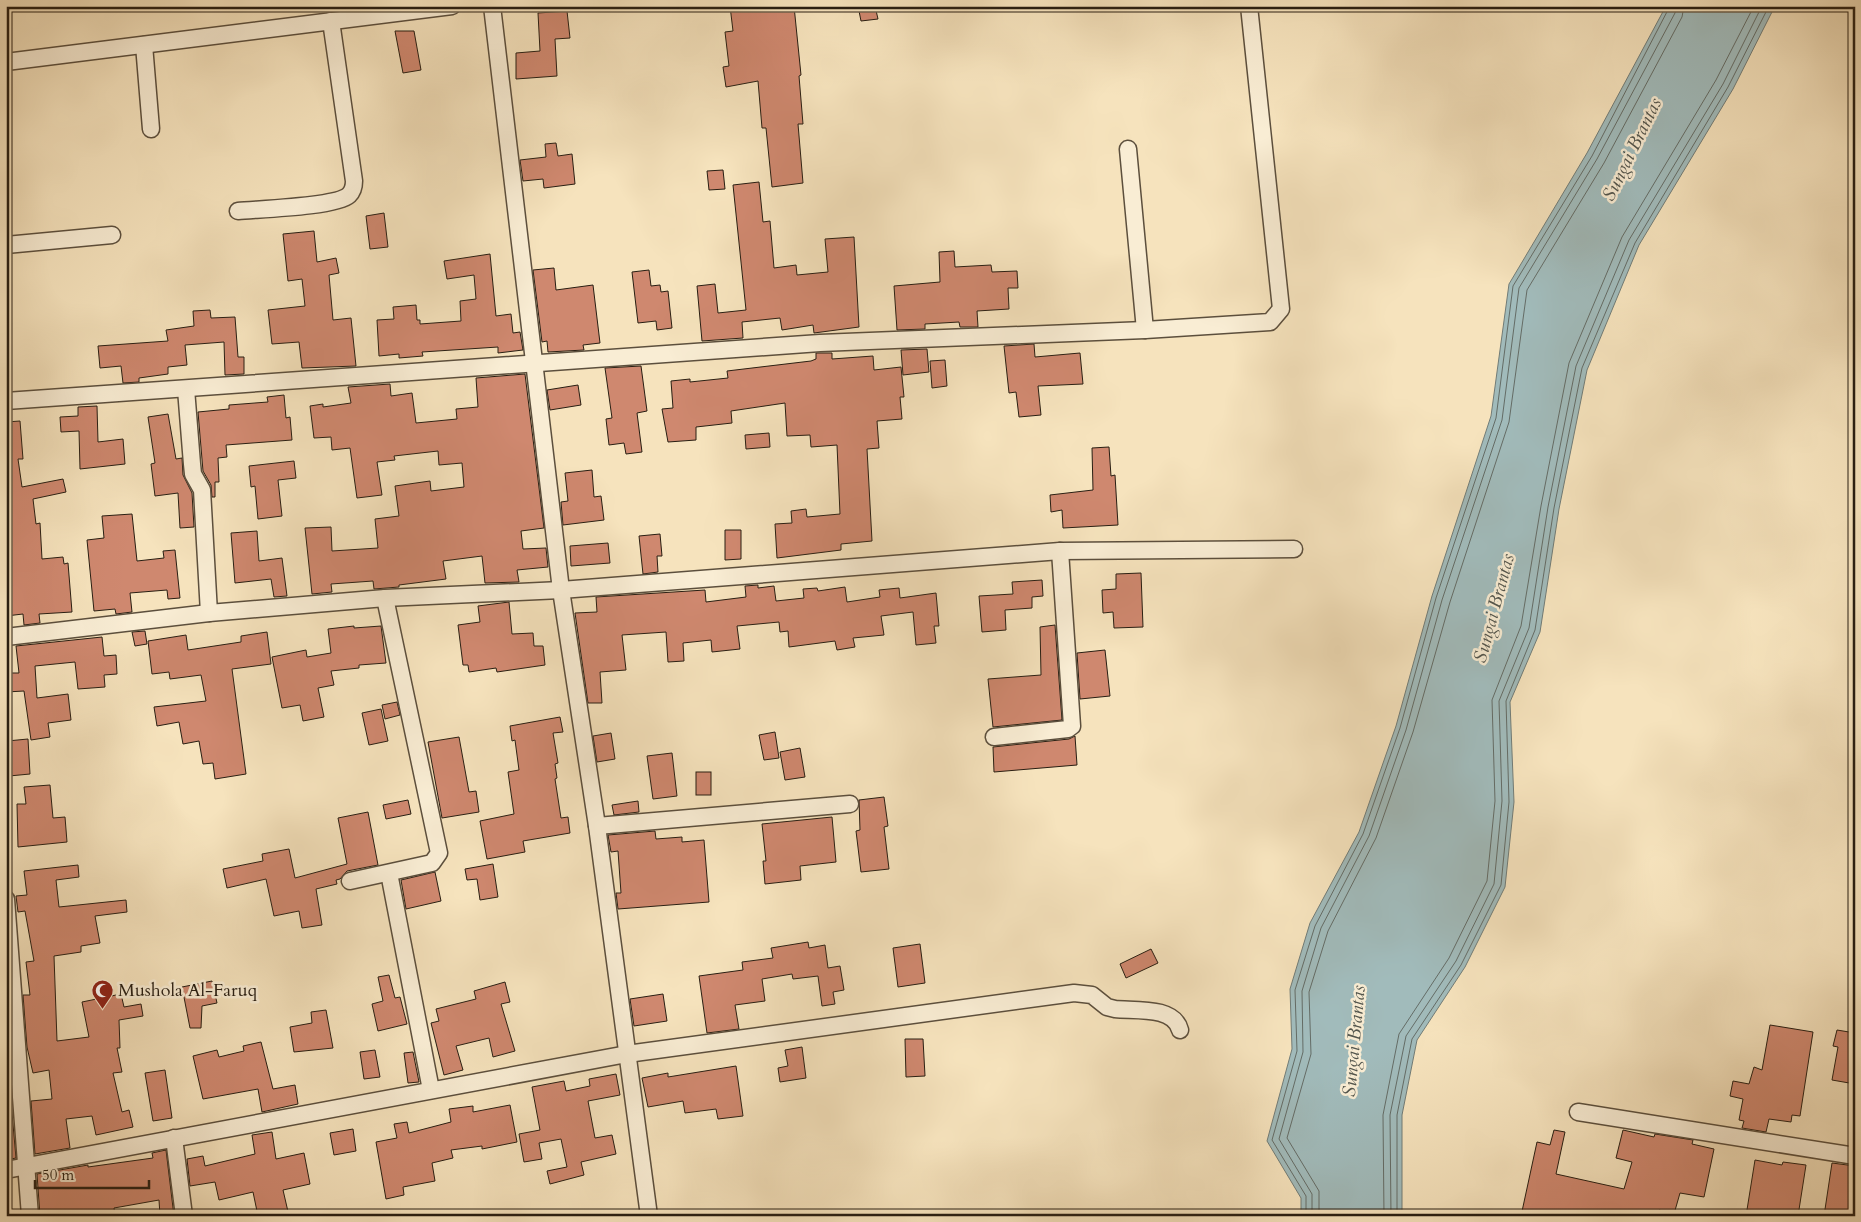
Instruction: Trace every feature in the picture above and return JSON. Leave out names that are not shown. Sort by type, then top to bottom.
[{"type":"street","points":[[6,62],[452,6]]},
{"type":"street","points":[[492,6],[561,590],[598,826],[649,1216]]},
{"type":"street","points":[[6,401],[820,343],[1145,330],[1270,322],[1275,320],[1281,309],[1248,6]]},
{"type":"street","points":[[238,211],[341,200],[349,195],[353,189],[354,181],[331,22]]},
{"type":"street","points":[[144,45],[148,74],[151,129]]},
{"type":"street","points":[[1128,149],[1145,330]]},
{"type":"street","points":[[6,245],[112,235]]},
{"type":"street","points":[[186,389],[193,474],[202,490],[209,613]]},
{"type":"street","points":[[6,637],[209,613],[385,598],[561,590],[1060,552],[1294,548]]},
{"type":"street","points":[[994,737],[1068,729],[1072,726],[1060,552]]},
{"type":"street","points":[[350,881],[432,863],[439,853],[385,598]]},
{"type":"street","points":[[598,826],[850,804]]},
{"type":"street","points":[[389,873],[431,1090]]},
{"type":"street","points":[[6,898],[8,949],[30,1216]]},
{"type":"street","points":[[6,1170],[627,1054],[1074,992],[1092,995],[1107,1007],[1115,1009],[1167,1014],[1175,1020],[1180,1030]]},
{"type":"street","points":[[1578,1112],[1855,1156]]},
{"type":"street","points":[[174,1138],[184,1216]]},
{"type":"water","name":"Sungai Brantas","points":[[1666,6],[1775,6],[1733,89],[1639,245],[1587,370],[1559,509],[1540,632],[1510,702],[1514,802],[1505,887],[1465,967],[1417,1040],[1402,1115],[1402,1216],[1301,1216],[1301,1198],[1267,1141],[1292,1049],[1290,989],[1310,923],[1359,832],[1396,726],[1432,596],[1491,416],[1509,284],[1587,153]]},
{"type":"building","points":[[730,6],[794,6],[801,75],[799,76],[803,124],[798,124],[803,183],[772,187],[766,128],[762,128],[758,81],[726,87],[723,67],[729,66],[725,32],[733,31]]},
{"type":"building","points":[[858,6],[875,6],[878,19],[861,21]]},
{"type":"building","points":[[567,11],[570,38],[555,39],[557,76],[516,79],[516,53],[540,51],[538,13]]},
{"type":"building","points":[[395,31],[414,31],[421,70],[403,73]]},
{"type":"building","points":[[556,143],[558,156],[572,154],[575,184],[544,188],[543,179],[523,181],[520,160],[546,157],[545,144]]},
{"type":"building","points":[[723,170],[725,189],[709,190],[707,171]]},
{"type":"building","points":[[759,182],[763,222],[770,221],[774,268],[796,265],[797,275],[828,272],[825,239],[854,237],[859,327],[814,333],[813,325],[782,330],[780,318],[742,322],[743,338],[702,341],[697,286],[715,284],[718,313],[746,310],[733,185]]},
{"type":"building","points":[[384,213],[388,247],[370,249],[366,216]]},
{"type":"building","points":[[314,231],[317,262],[336,258],[339,273],[329,275],[333,320],[351,318],[356,366],[302,368],[299,342],[272,344],[268,310],[305,306],[302,279],[288,281],[283,234]]},
{"type":"building","points":[[954,251],[955,267],[991,265],[992,272],[1017,271],[1018,288],[1008,288],[1009,309],[977,311],[978,327],[960,327],[959,322],[925,324],[925,329],[897,330],[894,286],[940,282],[939,252]]},
{"type":"building","points":[[490,254],[496,316],[511,314],[513,333],[520,332],[523,350],[498,353],[498,347],[422,352],[423,356],[399,358],[399,354],[379,356],[377,320],[394,319],[393,307],[416,305],[417,320],[420,320],[420,324],[461,321],[460,301],[476,299],[474,275],[447,279],[444,261]]},
{"type":"building","points":[[554,268],[556,290],[593,285],[600,343],[583,345],[584,350],[548,352],[547,341],[542,342],[533,270]]},
{"type":"building","points":[[649,270],[651,286],[660,285],[661,292],[668,291],[672,328],[657,330],[656,321],[638,323],[632,272]]},
{"type":"building","points":[[210,310],[211,318],[235,317],[238,357],[244,357],[244,374],[225,375],[224,342],[185,345],[187,365],[168,367],[168,374],[139,378],[139,382],[123,383],[121,366],[100,368],[98,346],[168,341],[166,330],[194,326],[193,311]]},
{"type":"building","points":[[1034,344],[1035,357],[1080,353],[1083,384],[1038,386],[1041,415],[1019,417],[1016,392],[1009,393],[1004,346]]},
{"type":"building","points":[[927,349],[929,372],[903,375],[901,350]]},
{"type":"building","points":[[816,353],[832,353],[832,359],[873,356],[874,370],[901,367],[904,397],[900,397],[902,419],[877,421],[879,448],[867,449],[872,541],[841,544],[841,550],[777,558],[775,524],[792,523],[791,511],[806,509],[807,517],[840,514],[837,445],[811,447],[810,435],[787,436],[785,403],[731,411],[732,423],[696,427],[696,440],[668,442],[662,409],[673,408],[671,381],[690,379],[690,382],[728,378],[727,371],[811,361],[816,359]]},
{"type":"building","points":[[945,360],[947,386],[932,388],[930,361]]},
{"type":"building","points":[[641,366],[647,411],[637,413],[642,452],[626,454],[624,443],[609,445],[606,419],[612,418],[605,368]]},
{"type":"building","points":[[525,374],[544,528],[521,531],[523,549],[546,548],[548,567],[517,570],[519,582],[485,583],[482,556],[443,561],[446,579],[374,589],[373,581],[331,584],[332,592],[312,594],[305,528],[331,527],[332,551],[378,548],[375,519],[399,516],[395,486],[430,481],[431,491],[464,487],[462,463],[439,465],[438,451],[394,456],[395,460],[377,462],[382,495],[357,498],[350,448],[332,450],[331,437],[314,438],[310,406],[323,404],[323,407],[351,403],[348,387],[390,384],[391,396],[412,393],[416,423],[457,419],[456,409],[478,407],[476,378]]},
{"type":"building","points":[[578,385],[581,405],[550,410],[547,390]]},
{"type":"building","points":[[284,395],[286,418],[290,417],[292,440],[226,445],[227,457],[218,458],[219,482],[215,482],[215,497],[212,497],[211,485],[203,471],[198,412],[229,409],[229,405],[268,402],[267,397]]},
{"type":"building","points":[[97,406],[98,442],[123,439],[125,464],[80,469],[79,431],[61,432],[60,417],[78,416],[78,407]]},
{"type":"building","points":[[168,414],[176,459],[182,458],[183,475],[192,493],[194,527],[180,528],[178,493],[155,496],[151,464],[155,463],[148,417]]},
{"type":"building","points":[[20,421],[23,459],[18,459],[22,487],[63,479],[66,492],[33,499],[36,524],[40,523],[42,559],[63,557],[64,564],[68,563],[72,612],[39,614],[40,623],[24,625],[23,614],[6,616],[6,543],[11,542],[6,507],[6,422]]},
{"type":"building","points":[[769,433],[770,447],[746,449],[745,435]]},
{"type":"building","points":[[1109,447],[1111,476],[1115,475],[1118,525],[1063,528],[1062,510],[1051,512],[1050,495],[1093,490],[1092,448]]},
{"type":"building","points":[[294,461],[296,478],[278,480],[282,516],[258,519],[255,486],[251,487],[249,466]]},
{"type":"building","points":[[592,470],[594,497],[601,496],[604,520],[563,525],[561,502],[568,501],[565,473]]},
{"type":"building","points":[[132,514],[137,561],[164,558],[163,551],[175,550],[180,598],[168,599],[167,590],[130,593],[132,612],[116,614],[115,609],[94,611],[87,540],[104,538],[102,516]]},
{"type":"building","points":[[725,530],[741,530],[741,559],[725,560]]},
{"type":"building","points":[[257,531],[259,561],[282,558],[287,596],[274,597],[271,579],[235,583],[231,533]]},
{"type":"building","points":[[660,534],[662,556],[657,556],[658,572],[643,574],[639,536]]},
{"type":"building","points":[[608,543],[610,563],[571,566],[570,546]]},
{"type":"building","points":[[1141,573],[1143,627],[1114,628],[1113,612],[1103,613],[1102,590],[1116,589],[1116,574]]},
{"type":"building","points":[[1042,580],[1043,596],[1032,597],[1032,608],[1005,610],[1006,630],[982,632],[979,596],[1013,594],[1012,582]]},
{"type":"building","points":[[758,585],[758,588],[774,586],[776,601],[804,598],[803,589],[817,588],[818,591],[845,587],[847,602],[880,597],[879,590],[899,588],[900,598],[936,593],[939,626],[934,626],[936,643],[916,645],[913,612],[881,616],[884,635],[853,638],[855,647],[837,650],[835,641],[789,647],[788,631],[780,632],[779,622],[737,626],[740,649],[712,652],[711,640],[683,643],[684,661],[668,662],[666,632],[622,635],[626,670],[600,672],[602,703],[588,703],[575,613],[597,612],[596,597],[705,590],[706,602],[746,597],[745,586]]},
{"type":"building","points":[[509,602],[512,634],[533,633],[534,646],[543,646],[545,665],[497,672],[496,668],[469,672],[468,665],[463,665],[458,625],[480,622],[478,606]]},
{"type":"building","points":[[1055,625],[1062,720],[993,727],[988,679],[1041,675],[1040,627]]},
{"type":"building","points":[[354,626],[354,628],[381,626],[386,663],[359,665],[359,668],[331,671],[334,685],[318,688],[324,717],[303,721],[300,705],[282,708],[272,657],[306,650],[307,657],[331,653],[328,629]]},
{"type":"building","points":[[145,631],[147,644],[135,646],[132,632]]},
{"type":"building","points":[[267,632],[271,664],[232,669],[246,774],[215,779],[213,763],[203,764],[199,741],[183,744],[179,722],[157,726],[154,707],[206,701],[201,675],[170,679],[169,672],[152,674],[148,641],[186,635],[188,650],[241,642],[241,636]]},
{"type":"building","points":[[102,637],[104,656],[116,655],[117,674],[104,675],[105,687],[78,689],[75,662],[35,666],[37,698],[68,694],[71,720],[48,723],[50,737],[31,740],[24,691],[6,692],[6,673],[19,673],[16,646]]},
{"type":"building","points":[[1105,650],[1110,696],[1080,699],[1077,653]]},
{"type":"building","points":[[397,702],[400,715],[385,719],[382,705]]},
{"type":"building","points":[[381,709],[388,741],[369,745],[362,713]]},
{"type":"building","points":[[560,717],[563,732],[553,733],[558,763],[555,764],[557,778],[555,779],[561,818],[568,817],[570,833],[523,841],[525,852],[487,859],[480,821],[514,814],[508,772],[519,770],[515,740],[512,741],[510,726]]},
{"type":"building","points":[[775,732],[779,758],[764,760],[759,735]]},
{"type":"building","points":[[611,733],[615,759],[597,762],[593,736]]},
{"type":"building","points":[[1075,736],[1077,765],[994,772],[993,747],[1069,739]]},
{"type":"building","points":[[459,737],[469,792],[476,791],[479,812],[442,818],[428,742]]},
{"type":"building","points":[[28,739],[30,774],[9,776],[7,741]]},
{"type":"building","points":[[800,748],[805,777],[785,780],[780,752]]},
{"type":"building","points":[[672,753],[677,796],[653,799],[647,756]]},
{"type":"building","points":[[696,772],[711,772],[711,795],[696,795]]},
{"type":"building","points":[[50,785],[53,818],[65,817],[67,842],[18,847],[17,804],[26,804],[24,787]]},
{"type":"building","points":[[884,797],[888,826],[884,827],[889,869],[861,872],[856,831],[860,830],[859,800]]},
{"type":"building","points":[[408,800],[411,814],[386,819],[383,805]]},
{"type":"building","points":[[638,801],[639,812],[614,815],[612,805]]},
{"type":"building","points":[[368,812],[378,865],[347,871],[340,879],[336,880],[337,884],[316,889],[322,925],[302,928],[299,911],[274,916],[266,879],[227,888],[223,869],[263,861],[262,854],[289,849],[295,878],[347,864],[338,818]]},
{"type":"building","points":[[832,817],[836,862],[800,866],[801,880],[765,884],[763,861],[766,861],[762,824]]},
{"type":"building","points":[[655,831],[656,839],[682,837],[682,842],[704,840],[709,902],[618,909],[616,893],[621,893],[618,851],[611,852],[608,835]]},
{"type":"building","points":[[493,864],[498,897],[480,900],[477,879],[467,880],[465,869]]},
{"type":"building","points":[[78,865],[79,877],[56,880],[59,907],[126,900],[127,912],[95,916],[100,943],[81,946],[81,952],[54,956],[57,1041],[89,1037],[82,1002],[121,994],[124,1007],[141,1004],[143,1016],[119,1020],[120,1048],[117,1048],[122,1072],[113,1073],[122,1112],[129,1110],[133,1127],[96,1135],[92,1116],[66,1119],[70,1148],[35,1154],[31,1101],[52,1099],[49,1070],[33,1073],[27,1047],[23,995],[30,995],[26,962],[34,961],[25,911],[18,912],[16,896],[27,895],[24,871]]},
{"type":"building","points":[[435,872],[441,901],[406,909],[401,880]]},
{"type":"building","points":[[808,942],[809,948],[825,945],[828,968],[840,966],[844,990],[833,992],[835,1004],[822,1006],[818,976],[793,979],[792,974],[762,979],[765,1001],[735,1005],[739,1029],[707,1033],[699,976],[743,970],[742,962],[773,958],[771,948]]},
{"type":"building","points":[[920,944],[925,983],[898,987],[893,948]]},
{"type":"building","points":[[1151,949],[1158,963],[1126,978],[1120,964]]},
{"type":"building","points":[[389,975],[395,998],[400,997],[407,1024],[378,1031],[372,1004],[383,1001],[378,977]]},
{"type":"building","points":[[212,981],[217,1003],[202,1006],[201,1028],[190,1028],[182,987]]},
{"type":"building","points":[[505,982],[510,1002],[501,1004],[515,1051],[493,1057],[489,1038],[456,1046],[463,1070],[444,1075],[431,1023],[439,1021],[436,1009],[476,999],[474,991]]},
{"type":"building","points":[[663,994],[667,1021],[634,1026],[630,999]]},
{"type":"building","points":[[326,1010],[333,1048],[294,1052],[290,1027],[312,1023],[311,1012]]},
{"type":"building","points":[[1770,1025],[1813,1032],[1800,1116],[1792,1115],[1791,1122],[1769,1119],[1766,1132],[1742,1128],[1744,1121],[1739,1120],[1743,1099],[1730,1096],[1733,1081],[1749,1084],[1754,1067],[1762,1070]]},
{"type":"building","points":[[1837,1030],[1855,1033],[1855,1084],[1832,1080],[1838,1047],[1833,1046]]},
{"type":"building","points":[[905,1039],[923,1039],[925,1076],[906,1077]]},
{"type":"building","points":[[261,1042],[273,1089],[295,1085],[298,1104],[262,1112],[258,1089],[203,1099],[193,1056],[217,1050],[219,1057],[244,1051],[243,1046]]},
{"type":"building","points":[[802,1047],[806,1078],[780,1082],[778,1068],[788,1066],[785,1050]]},
{"type":"building","points":[[375,1050],[380,1077],[364,1079],[360,1052]]},
{"type":"building","points":[[413,1052],[419,1082],[408,1083],[404,1053]]},
{"type":"building","points":[[736,1066],[743,1116],[718,1119],[716,1109],[685,1113],[683,1101],[648,1107],[642,1078],[668,1073],[668,1077]]},
{"type":"building","points":[[165,1070],[172,1118],[153,1121],[145,1073]]},
{"type":"building","points":[[616,1074],[620,1095],[588,1101],[595,1138],[612,1135],[616,1154],[581,1162],[584,1175],[550,1184],[547,1171],[567,1167],[561,1139],[539,1143],[542,1159],[524,1162],[519,1134],[540,1130],[532,1087],[564,1081],[566,1091],[590,1086],[589,1079]]},
{"type":"building","points":[[11,1102],[16,1158],[6,1160],[6,1103]]},
{"type":"building","points":[[510,1105],[517,1142],[482,1149],[482,1146],[451,1150],[453,1158],[432,1163],[435,1181],[403,1187],[404,1195],[386,1199],[376,1142],[397,1138],[394,1124],[407,1122],[409,1133],[451,1122],[449,1109],[473,1106],[473,1112]]},
{"type":"building","points":[[353,1129],[356,1151],[334,1155],[330,1133]]},
{"type":"building","points":[[1554,1130],[1565,1132],[1556,1174],[1624,1189],[1632,1162],[1616,1158],[1623,1130],[1654,1137],[1655,1134],[1693,1140],[1692,1144],[1714,1149],[1704,1197],[1680,1193],[1674,1214],[1659,1210],[1658,1216],[1521,1216],[1537,1142],[1550,1145]]},
{"type":"building","points":[[272,1132],[276,1159],[304,1153],[310,1184],[283,1190],[289,1216],[258,1216],[253,1192],[219,1200],[215,1182],[190,1186],[187,1159],[203,1156],[205,1166],[255,1154],[252,1135]]},
{"type":"building","points":[[166,1150],[174,1216],[160,1216],[159,1200],[114,1208],[115,1216],[40,1216],[37,1174],[88,1165],[88,1167],[153,1158],[152,1153]]},
{"type":"building","points":[[1755,1160],[1782,1165],[1783,1162],[1806,1165],[1798,1216],[1746,1216]]},
{"type":"building","points":[[1832,1163],[1855,1166],[1855,1216],[1824,1216]]},
{"type":"place","name":"Mushola Al-Faruq","points":[[102,1009]]}]
